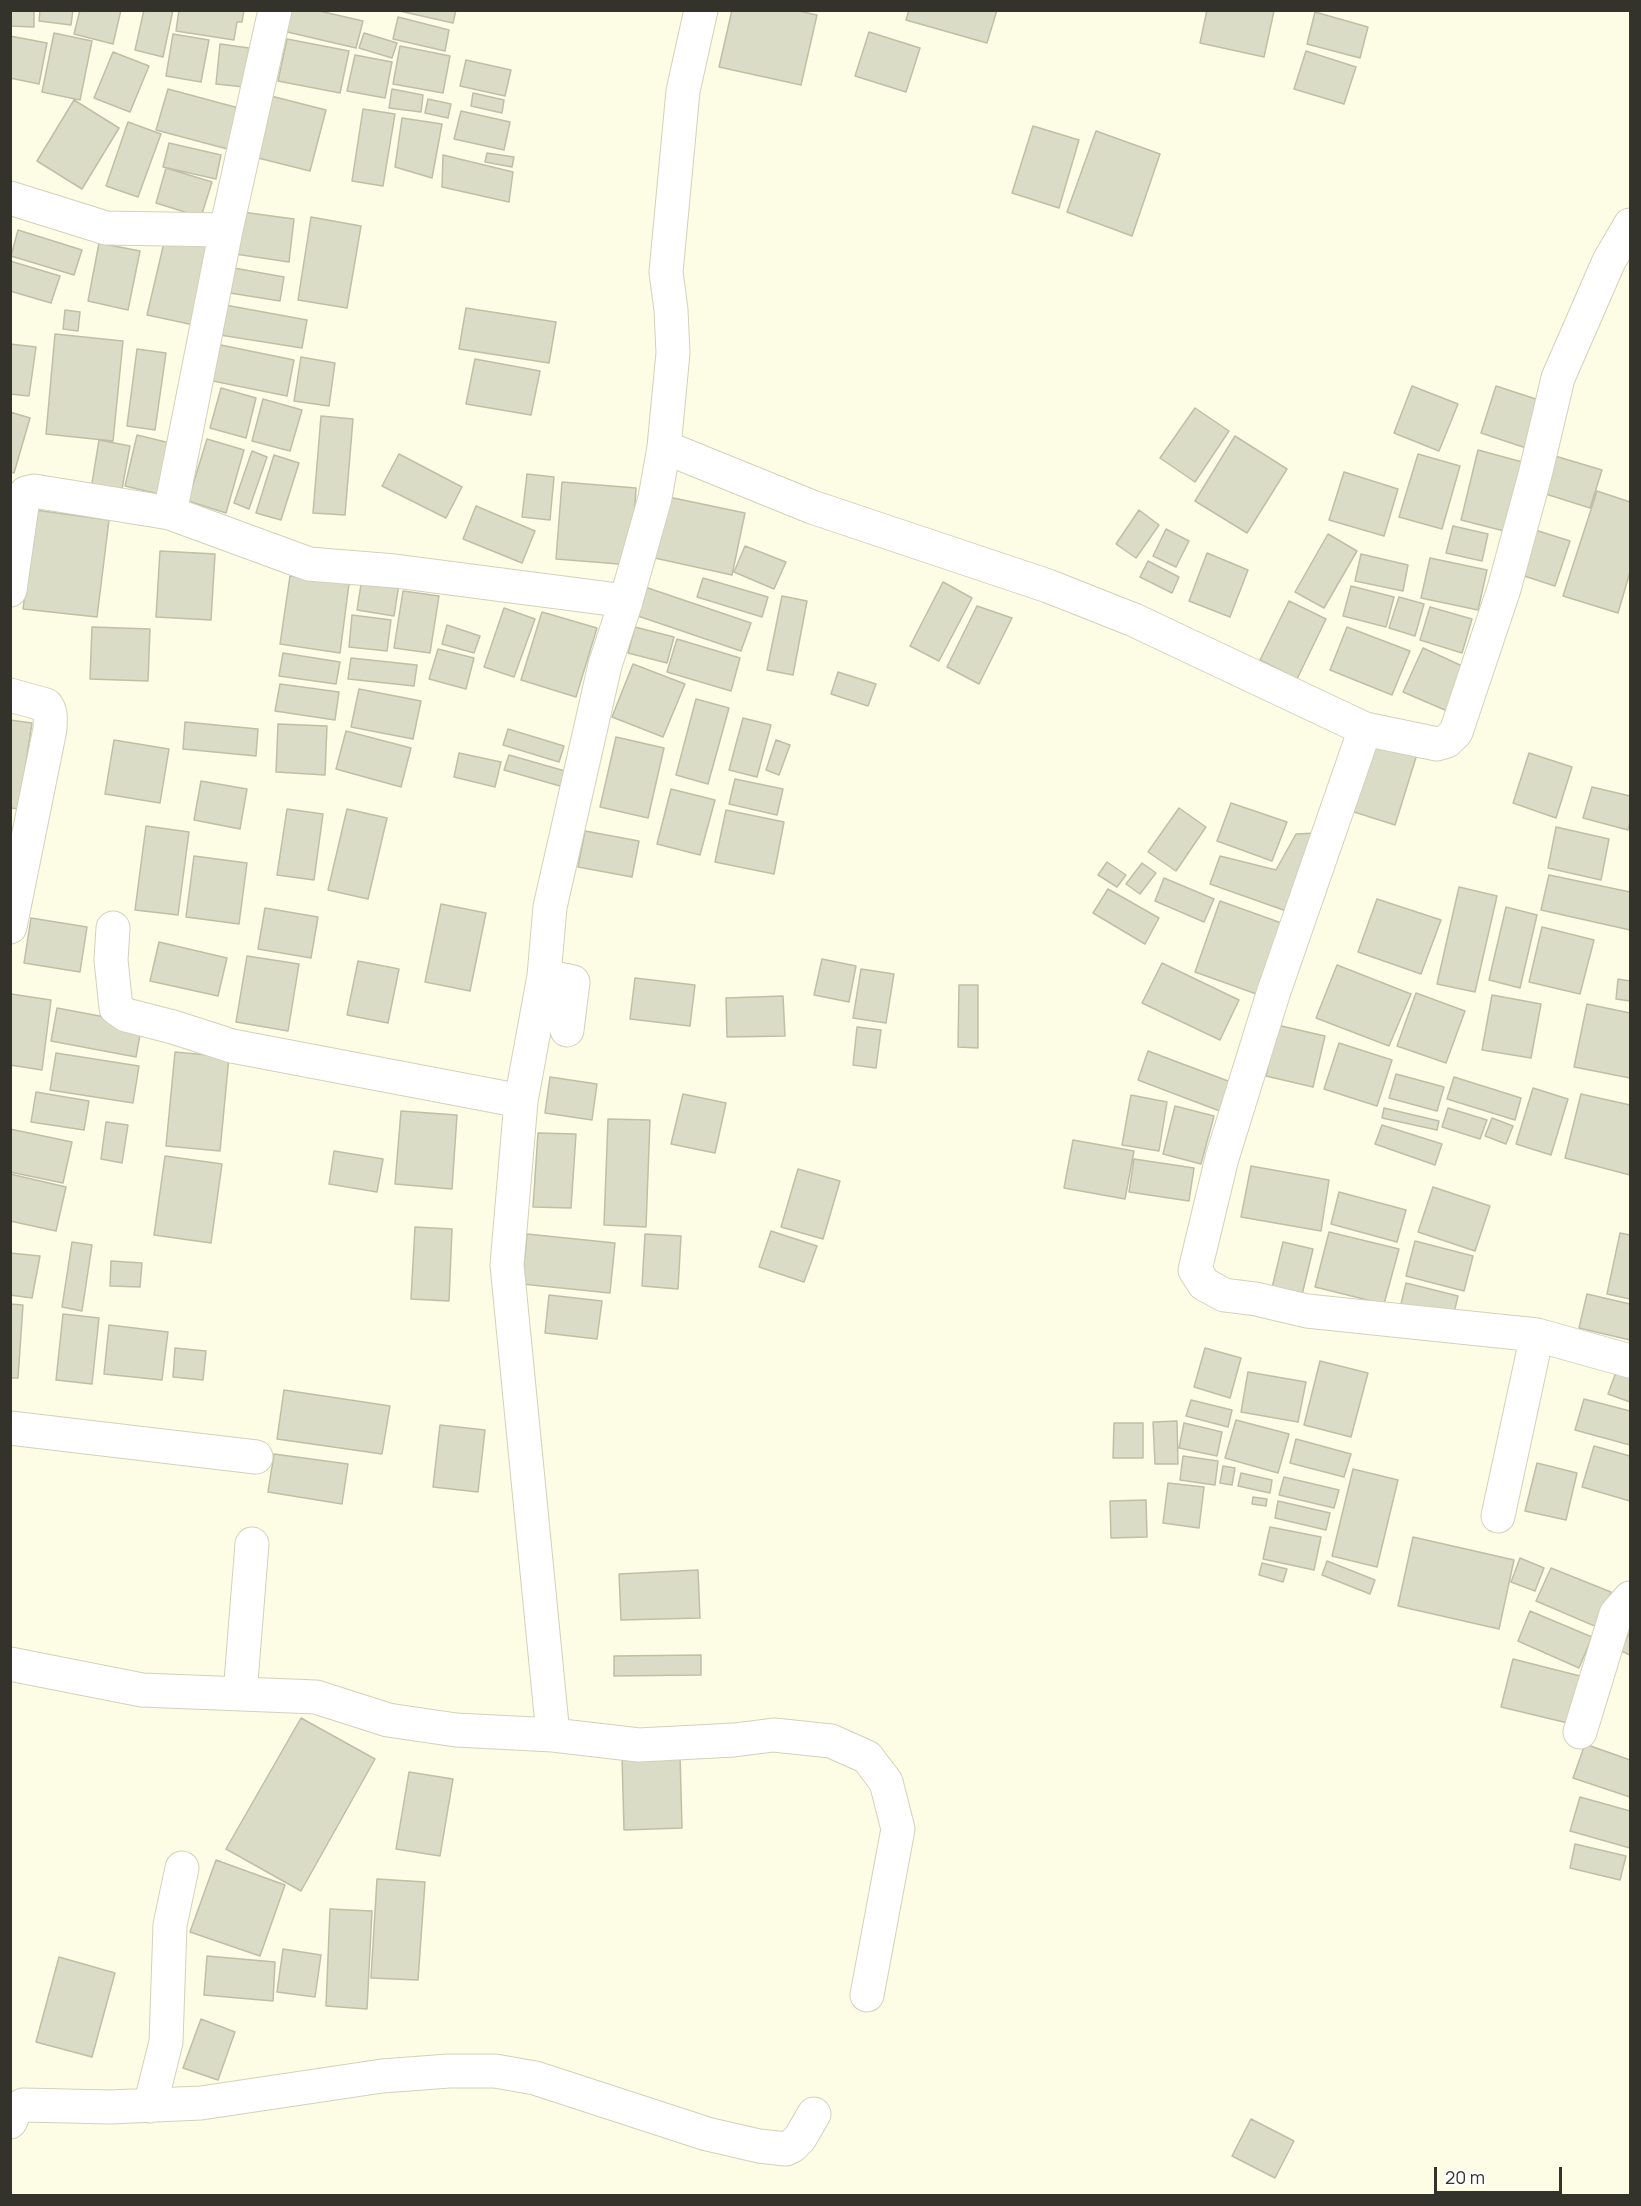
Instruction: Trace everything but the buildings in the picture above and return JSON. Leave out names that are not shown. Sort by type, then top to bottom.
[{"type":"street","points":[[170,513],[226,230],[275,10]]},
{"type":"street","points":[[553,1735],[507,1266],[521,1101],[544,976],[552,896],[603,676],[655,498],[664,447],[673,353],[666,272],[683,91],[701,10]]},
{"type":"street","points":[[10,198],[106,228],[226,230]]},
{"type":"street","points":[[664,447],[812,507],[1048,586],[1134,620],[1365,729],[1437,744],[1447,741],[1456,732],[1504,589],[1558,378],[1609,261],[1630,225]]},
{"type":"street","points":[[10,590],[22,499],[26,493],[34,491],[170,513],[309,564],[395,571],[626,601]]},
{"type":"street","points":[[10,695],[46,705],[50,709],[51,717],[10,927]]},
{"type":"street","points":[[1365,729],[1274,992],[1222,1158],[1195,1270],[1204,1284],[1224,1295],[1256,1299],[1307,1311],[1537,1335],[1630,1361]]},
{"type":"street","points":[[113,928],[111,960],[116,1008],[126,1016],[173,1027],[232,1046],[521,1101]]},
{"type":"street","points":[[544,976],[573,982],[567,1030]]},
{"type":"street","points":[[1498,1516],[1537,1335]]},
{"type":"street","points":[[10,1428],[256,1457]]},
{"type":"street","points":[[240,1694],[252,1544]]},
{"type":"street","points":[[1580,1732],[1616,1614],[1630,1598]]},
{"type":"street","points":[[10,1664],[142,1689],[316,1697],[388,1720],[456,1730],[553,1735],[639,1745],[734,1740],[774,1735],[831,1741],[867,1757],[886,1782],[898,1829],[867,1995]]},
{"type":"street","points":[[150,2106],[166,2042],[170,1925],[182,1868]]},
{"type":"street","points":[[10,2122],[15,2111],[23,2105],[110,2107],[201,2103],[382,2076],[450,2071],[495,2071],[536,2078],[707,2134],[759,2146],[786,2149],[792,2146],[800,2138],[814,2114]]}]
